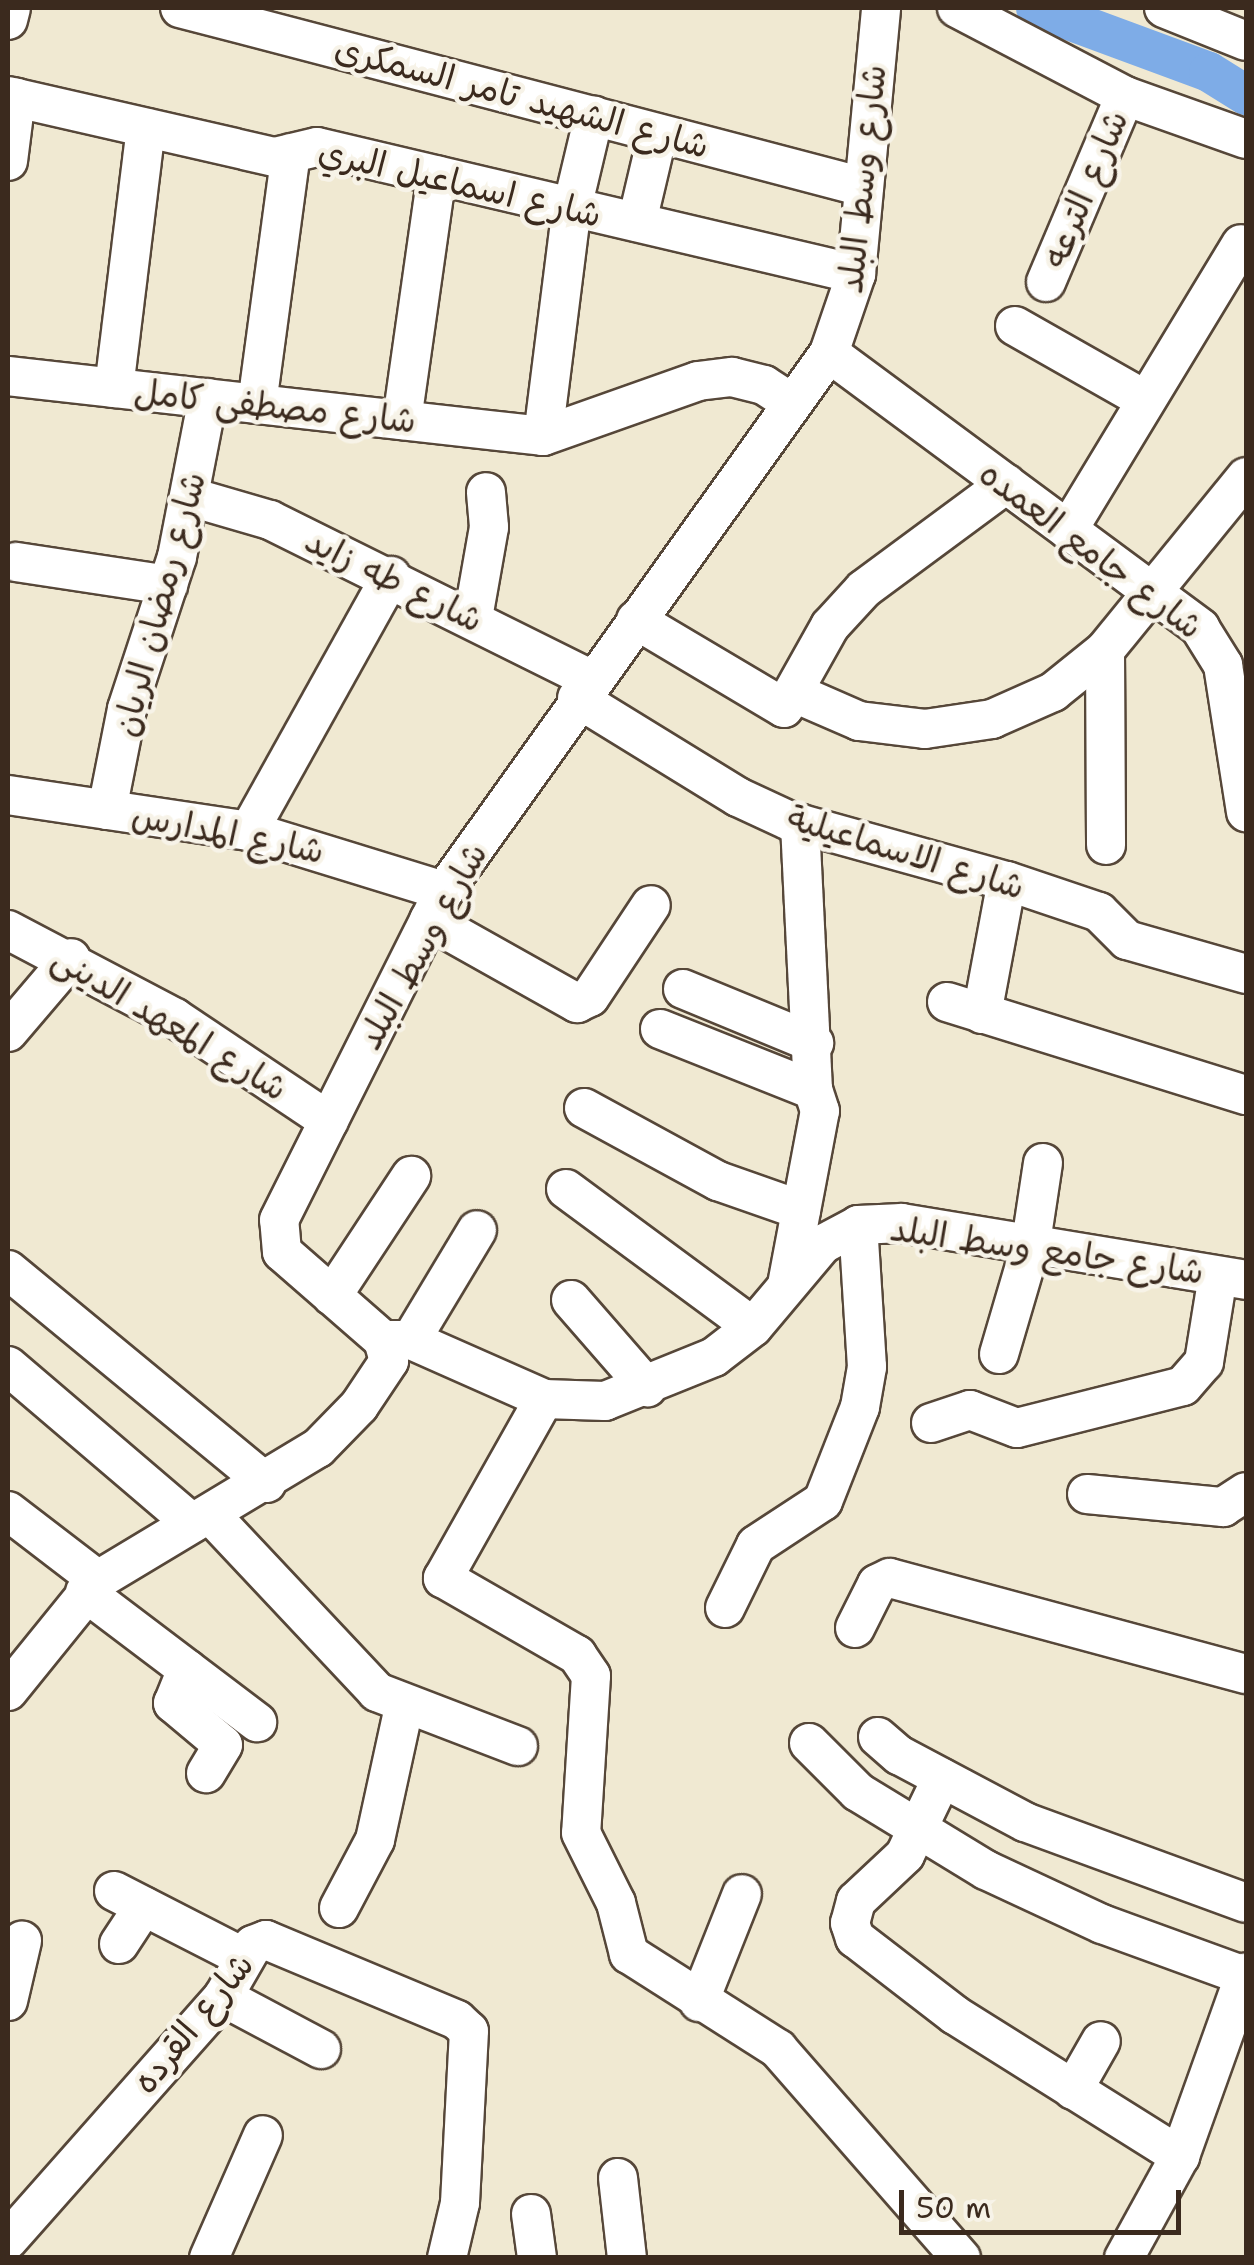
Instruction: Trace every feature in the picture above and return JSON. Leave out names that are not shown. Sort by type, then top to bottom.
[{"type":"street","points":[[8,20],[11,8]]},
{"type":"street","name":"شارع الشهيد تامر السمكرى","points":[[180,8],[864,188]]},
{"type":"street","name":"شارع وسط البلد","points":[[397,1340],[332,1296],[282,1252],[277,1230],[436,906],[584,688],[829,353],[856,274],[880,8]]},
{"type":"street","points":[[957,8],[1125,96],[1246,139]]},
{"type":"street","points":[[1164,8],[1246,41]]},
{"type":"street","name":"شارع الترعه","points":[[1046,282],[1125,96]]},
{"type":"street","points":[[8,161],[12,97]]},
{"type":"street","name":"شارع اسماعيل البري","points":[[12,97],[275,157],[317,147],[856,274]]},
{"type":"street","points":[[543,436],[572,208],[594,116]]},
{"type":"street","points":[[114,388],[146,128]]},
{"type":"street","points":[[637,222],[658,133]]},
{"type":"street","points":[[257,404],[291,153]]},
{"type":"street","points":[[402,420],[438,175]]},
{"type":"street","points":[[1068,530],[1241,244]]},
{"type":"street","points":[[1015,326],[1145,400]]},
{"type":"street","name":"شارع جامع العمده","points":[[829,353],[1152,592],[1230,644],[1246,812]]},
{"type":"street","name":"شارع مصطفى كامل","points":[[8,376],[543,436],[698,381],[732,378],[764,385],[792,404]]},
{"type":"street","name":"شارع رمضان الريان","points":[[107,810],[127,709],[168,585],[191,497],[208,398]]},
{"type":"street","points":[[797,694],[858,721],[942,726],[992,719],[1053,692],[1104,650],[1246,476]]},
{"type":"street","points":[[636,620],[776,708],[797,694],[830,626],[864,589],[1006,484]]},
{"type":"street","points":[[473,618],[489,526],[486,492]]},
{"type":"street","name":"شارع طه زايد","points":[[191,497],[270,520],[392,576],[473,618],[584,688]]},
{"type":"street","points":[[16,562],[168,585]]},
{"type":"street","points":[[248,832],[392,576]]},
{"type":"street","points":[[1104,650],[1106,845]]},
{"type":"street","name":"شارع الاسماعيلية","points":[[584,688],[738,797],[800,823],[1007,880],[1099,912],[1127,940],[1246,974]]},
{"type":"street","name":"شارع المدارس","points":[[8,795],[248,832],[436,906],[577,1004],[590,997],[651,904]]},
{"type":"street","points":[[785,1292],[820,1111],[813,1090],[814,1043],[800,823]]},
{"type":"street","points":[[1007,880],[965,1008],[1246,1095]]},
{"type":"street","name":"شارع المعهد الدينى","points":[[8,930],[71,958],[175,1018],[329,1121]]},
{"type":"street","points":[[8,1032],[71,958]]},
{"type":"street","points":[[682,989],[814,1043]]},
{"type":"street","points":[[660,1028],[813,1090]]},
{"type":"street","points":[[584,1108],[718,1180],[801,1210]]},
{"type":"street","points":[[998,1354],[1030,1248],[1044,1163]]},
{"type":"street","points":[[332,1296],[411,1176]]},
{"type":"street","points":[[566,1189],[753,1327]]},
{"type":"street","name":"شارع جامع وسط البلد","points":[[397,1340],[544,1399],[605,1401],[714,1357],[753,1327],[823,1244],[858,1225],[902,1223],[1030,1248],[1232,1278]]},
{"type":"street","points":[[725,1608],[756,1545],[823,1500],[860,1407],[867,1367],[858,1225]]},
{"type":"street","points":[[12,1675],[92,1586],[318,1448],[359,1406],[397,1340],[477,1230]]},
{"type":"street","points":[[8,1270],[266,1483]]},
{"type":"street","points":[[930,1424],[970,1410],[1017,1428],[1183,1386],[1204,1362],[1232,1278]]},
{"type":"street","points":[[571,1300],[647,1387]]},
{"type":"street","points":[[8,1366],[201,1518],[358,1674],[404,1708],[518,1746]]},
{"type":"street","points":[[544,1399],[443,1578],[584,1661],[593,1687],[584,1847],[616,1902],[628,1954],[778,2050],[961,2258]]},
{"type":"street","points":[[1087,1494],[1223,1507],[1246,1492]]},
{"type":"street","points":[[8,1511],[187,1669],[258,1722]]},
{"type":"street","points":[[856,1628],[876,1584],[890,1578],[1246,1674]]},
{"type":"street","points":[[187,1669],[173,1703],[223,1746],[206,1773]]},
{"type":"street","points":[[339,1908],[376,1840],[404,1708]]},
{"type":"street","points":[[878,1737],[942,1778],[1025,1822],[1246,1903]]},
{"type":"street","points":[[810,1743],[858,1792],[917,1830],[1102,1924],[1246,1974],[1239,2017],[1180,2156],[1124,2258]]},
{"type":"street","points":[[942,1778],[905,1855],[856,1901],[850,1923],[854,1938],[954,2015],[1180,2156]]},
{"type":"street","points":[[699,2002],[742,1894]]},
{"type":"street","points":[[119,1944],[129,1898],[243,1957]]},
{"type":"street","points":[[8,2001],[22,1942]]},
{"type":"street","name":"شارع القرده","points":[[8,2240],[222,1998],[253,1945],[279,1942],[457,2020],[472,2041],[460,2203],[447,2258]]},
{"type":"street","points":[[222,1998],[321,2049]]},
{"type":"street","points":[[1073,2090],[1100,2041]]},
{"type":"street","points":[[209,2258],[263,2134]]},
{"type":"street","points":[[618,2178],[627,2258]]},
{"type":"street","points":[[531,2214],[537,2258]]},
{"type":"waterway","points":[[1036,8],[1209,72],[1246,95]]}]
